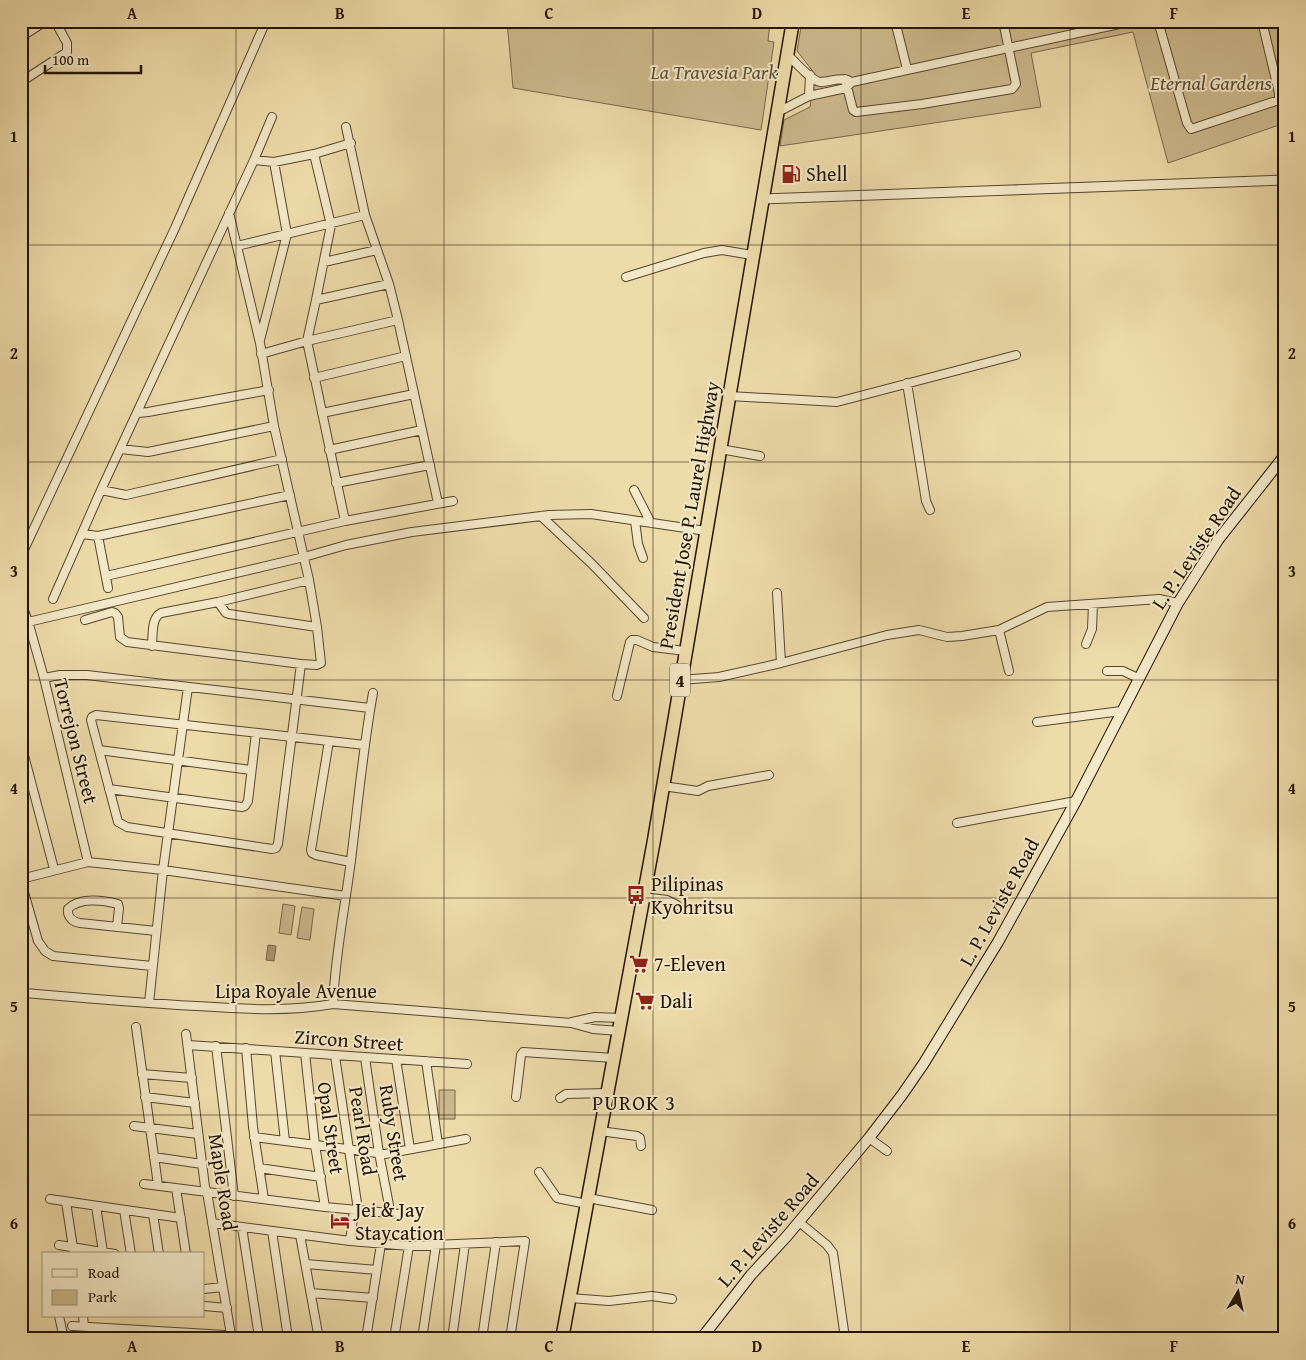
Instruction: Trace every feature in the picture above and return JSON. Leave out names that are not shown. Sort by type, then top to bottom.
[{"type":"highway","name":"President Jose P. Laurel Highway","points":[[562,1339],[644,897],[793,21]]},
{"type":"main road","name":"L. P. Leviste Road","points":[[701,1339],[751,1275],[799,1222],[869,1138],[924,1063],[998,942],[1076,800],[1178,602],[1218,540],[1285,455]]},
{"type":"street","points":[[21,38],[46,21]]},
{"type":"street","points":[[21,82],[67,52],[68,46],[55,21]]},
{"type":"street","points":[[21,556],[175,228],[266,21]]},
{"type":"street","points":[[895,21],[907,69]]},
{"type":"street","points":[[848,83],[852,110],[856,112],[922,104],[1012,89],[1016,84],[1003,21]]},
{"type":"street","points":[[776,113],[809,96],[848,83],[1133,21]]},
{"type":"street","points":[[1158,21],[1187,123],[1191,129],[1279,100],[1280,93],[1262,21]]},
{"type":"street","points":[[787,54],[819,82],[848,83]]},
{"type":"street","points":[[809,96],[810,75]]},
{"type":"street","points":[[53,599],[272,117]]},
{"type":"street","points":[[346,127],[365,216],[389,284],[398,320],[438,503]]},
{"type":"street","points":[[254,160],[274,162],[351,144]]},
{"type":"street","points":[[314,154],[331,224],[307,340],[345,521]]},
{"type":"street","points":[[260,343],[288,234],[274,162]]},
{"type":"street","points":[[762,199],[1285,180]]},
{"type":"street","points":[[85,620],[112,612],[116,613],[120,637],[123,640],[152,646],[301,664],[321,664],[309,580],[274,426],[260,343],[229,213]]},
{"type":"street","points":[[237,246],[365,216]]},
{"type":"street","points":[[324,262],[377,250]]},
{"type":"street","points":[[626,277],[704,253],[722,250],[752,256]]},
{"type":"street","points":[[316,300],[389,284]]},
{"type":"street","points":[[262,354],[307,340],[398,320]]},
{"type":"street","points":[[729,396],[837,402],[1016,355]]},
{"type":"street","points":[[314,378],[406,356]]},
{"type":"street","points":[[906,383],[926,501],[930,510]]},
{"type":"street","points":[[138,413],[269,390]]},
{"type":"street","points":[[322,413],[414,394]]},
{"type":"street","points":[[120,449],[148,452],[274,426]]},
{"type":"street","points":[[329,450],[422,430]]},
{"type":"street","points":[[720,448],[760,456]]},
{"type":"street","points":[[101,490],[126,494],[282,459]]},
{"type":"street","points":[[336,483],[430,465]]},
{"type":"street","points":[[634,490],[651,523]]},
{"type":"street","points":[[82,534],[98,536],[290,495]]},
{"type":"street","points":[[106,576],[345,521],[453,501]]},
{"type":"street","points":[[29,625],[363,541],[412,532],[541,516],[591,514],[706,530]]},
{"type":"street","points":[[541,516],[592,564],[644,618]]},
{"type":"street","points":[[635,521],[637,539],[643,558]]},
{"type":"street","points":[[98,536],[108,588]]},
{"type":"street","points":[[152,646],[154,620],[157,615],[309,580]]},
{"type":"street","points":[[777,593],[781,663]]},
{"type":"street","points":[[680,680],[719,677],[887,635],[919,630],[947,637],[999,630],[1047,607],[1159,599],[1178,602]]},
{"type":"street","name":"Torrejon Street","points":[[21,602],[44,678],[88,862]]},
{"type":"street","points":[[218,602],[226,613],[229,614],[317,627]]},
{"type":"street","points":[[1086,644],[1092,629],[1092,604]]},
{"type":"street","points":[[999,630],[1009,671]]},
{"type":"street","points":[[616,696],[632,640],[637,640],[653,647],[685,650]]},
{"type":"street","points":[[301,664],[293,738],[276,848],[272,849],[168,834],[127,827],[118,822],[91,720],[96,715],[293,738],[365,745]]},
{"type":"street","points":[[1107,671],[1127,672],[1138,678]]},
{"type":"street","points":[[44,678],[60,675],[80,675],[370,708]]},
{"type":"street","points":[[149,1003],[163,870],[188,687]]},
{"type":"street","points":[[333,1004],[338,946],[373,693]]},
{"type":"street","points":[[1037,722],[1121,711]]},
{"type":"street","points":[[109,789],[245,806],[248,801],[256,733]]},
{"type":"street","points":[[329,741],[311,850],[316,855],[351,862]]},
{"type":"street","points":[[21,744],[54,869]]},
{"type":"street","points":[[99,750],[251,770]]},
{"type":"street","points":[[663,786],[700,790],[708,786],[769,775]]},
{"type":"street","points":[[957,823],[1076,800]]},
{"type":"street","points":[[152,966],[53,956],[45,951],[38,941],[21,880],[54,869],[88,862],[163,870],[346,896]]},
{"type":"street","points":[[644,897],[667,900],[677,905]]},
{"type":"street","points":[[117,927],[118,904],[88,901],[80,902],[68,909],[71,919],[75,922],[117,927],[156,931]]},
{"type":"street","name":"Lipa Royale Avenue","points":[[21,991],[25,993],[149,1003],[273,1010],[333,1004],[570,1023],[593,1030],[619,1032]]},
{"type":"street","name":"Lipa Royale Avenue","points":[[570,1023],[595,1017],[621,1018]]},
{"type":"street","points":[[136,1028],[158,1185]]},
{"type":"street","name":"Maple Road","points":[[186,1034],[205,1187],[231,1335]]},
{"type":"street","name":"Zircon Street","points":[[188,1045],[467,1064]]},
{"type":"street","points":[[216,1046],[234,1196]]},
{"type":"street","points":[[246,1048],[254,1138],[264,1199]]},
{"type":"street","points":[[275,1051],[285,1141]]},
{"type":"street","points":[[516,1098],[521,1055],[523,1052],[614,1058]]},
{"type":"street","name":"Opal Street","points":[[305,1053],[315,1145],[325,1207]]},
{"type":"street","name":"Pearl Road","points":[[335,1056],[348,1150],[358,1203],[355,1210],[350,1242]]},
{"type":"street","name":"Ruby Street","points":[[365,1058],[389,1213]]},
{"type":"street","points":[[396,1059],[410,1149]]},
{"type":"street","points":[[426,1061],[438,1144]]},
{"type":"street","points":[[142,1074],[192,1078]]},
{"type":"street","points":[[560,1098],[566,1094],[608,1093]]},
{"type":"street","points":[[145,1097],[195,1103]]},
{"type":"street","points":[[134,1126],[198,1134]]},
{"type":"street","points":[[600,1132],[636,1136],[640,1138],[641,1146]]},
{"type":"street","points":[[254,1138],[379,1153],[466,1139]]},
{"type":"street","points":[[869,1138],[887,1151]]},
{"type":"street","points":[[154,1158],[202,1164]]},
{"type":"street","points":[[259,1168],[321,1177]]},
{"type":"street","points":[[539,1172],[557,1198],[652,1210]]},
{"type":"street","points":[[144,1184],[325,1207],[400,1214]]},
{"type":"street","points":[[176,1188],[186,1252]]},
{"type":"street","points":[[50,1199],[181,1218]]},
{"type":"street","points":[[66,1202],[73,1250]]},
{"type":"street","points":[[59,1245],[73,1250],[104,1252],[96,1206]]},
{"type":"street","points":[[124,1210],[131,1252]]},
{"type":"street","points":[[153,1214],[159,1252]]},
{"type":"street","points":[[799,1222],[827,1245],[833,1253],[845,1338]]},
{"type":"street","points":[[212,1223],[350,1242],[409,1246],[526,1241],[510,1339]]},
{"type":"street","points":[[242,1227],[260,1337]]},
{"type":"street","points":[[272,1232],[288,1338]]},
{"type":"street","points":[[300,1235],[319,1339]]},
{"type":"street","points":[[482,1339],[496,1242]]},
{"type":"street","points":[[366,1339],[381,1244]]},
{"type":"street","points":[[452,1339],[464,1244]]},
{"type":"street","points":[[422,1339],[436,1245]]},
{"type":"street","points":[[394,1339],[409,1246]]},
{"type":"street","points":[[306,1264],[377,1270]]},
{"type":"street","points":[[205,1289],[223,1287]]},
{"type":"street","points":[[311,1293],[372,1298]]},
{"type":"street","points":[[570,1298],[609,1301],[652,1296],[672,1298]]},
{"type":"street","points":[[205,1306],[227,1308]]},
{"type":"street","points":[[60,1318],[64,1339]]},
{"type":"street","points":[[83,1318],[84,1326]]},
{"type":"street","points":[[72,1326],[296,1339]]},
{"type":"green space","name":"La Travesia Park","points":[[507,21],[778,21],[777,23],[770,22],[768,41],[774,42],[761,130],[513,88]]},
{"type":"green space","name":"Eternal Gardens","points":[[802,21],[1285,21],[1285,26],[1278,28],[1285,48],[1285,123],[1168,163],[1133,32],[1031,53],[1041,107],[780,146],[784,120],[810,107],[815,74],[797,51]]},
{"type":"green space","points":[[283,904],[295,906],[291,935],[279,933]]},
{"type":"green space","points":[[302,907],[314,909],[310,940],[297,938]]},
{"type":"green space","points":[[439,1090],[455,1090],[455,1119],[439,1119]]},
{"type":"shaded area","points":[[268,945],[276,946],[274,961],[266,960]]},
{"type":"place","name":"Shell","points":[[791,174]]},
{"type":"place","name":"Pilipinas Kyohritsu","points":[[636,895]]},
{"type":"place","name":"7-Eleven","points":[[639,964]]},
{"type":"place","name":"Dali","points":[[645,1001]]},
{"type":"place","name":"Jei & Jay Staycation","points":[[340,1221]]},
{"type":"district","name":"PUROK 3","points":[[634,1103]]}]
